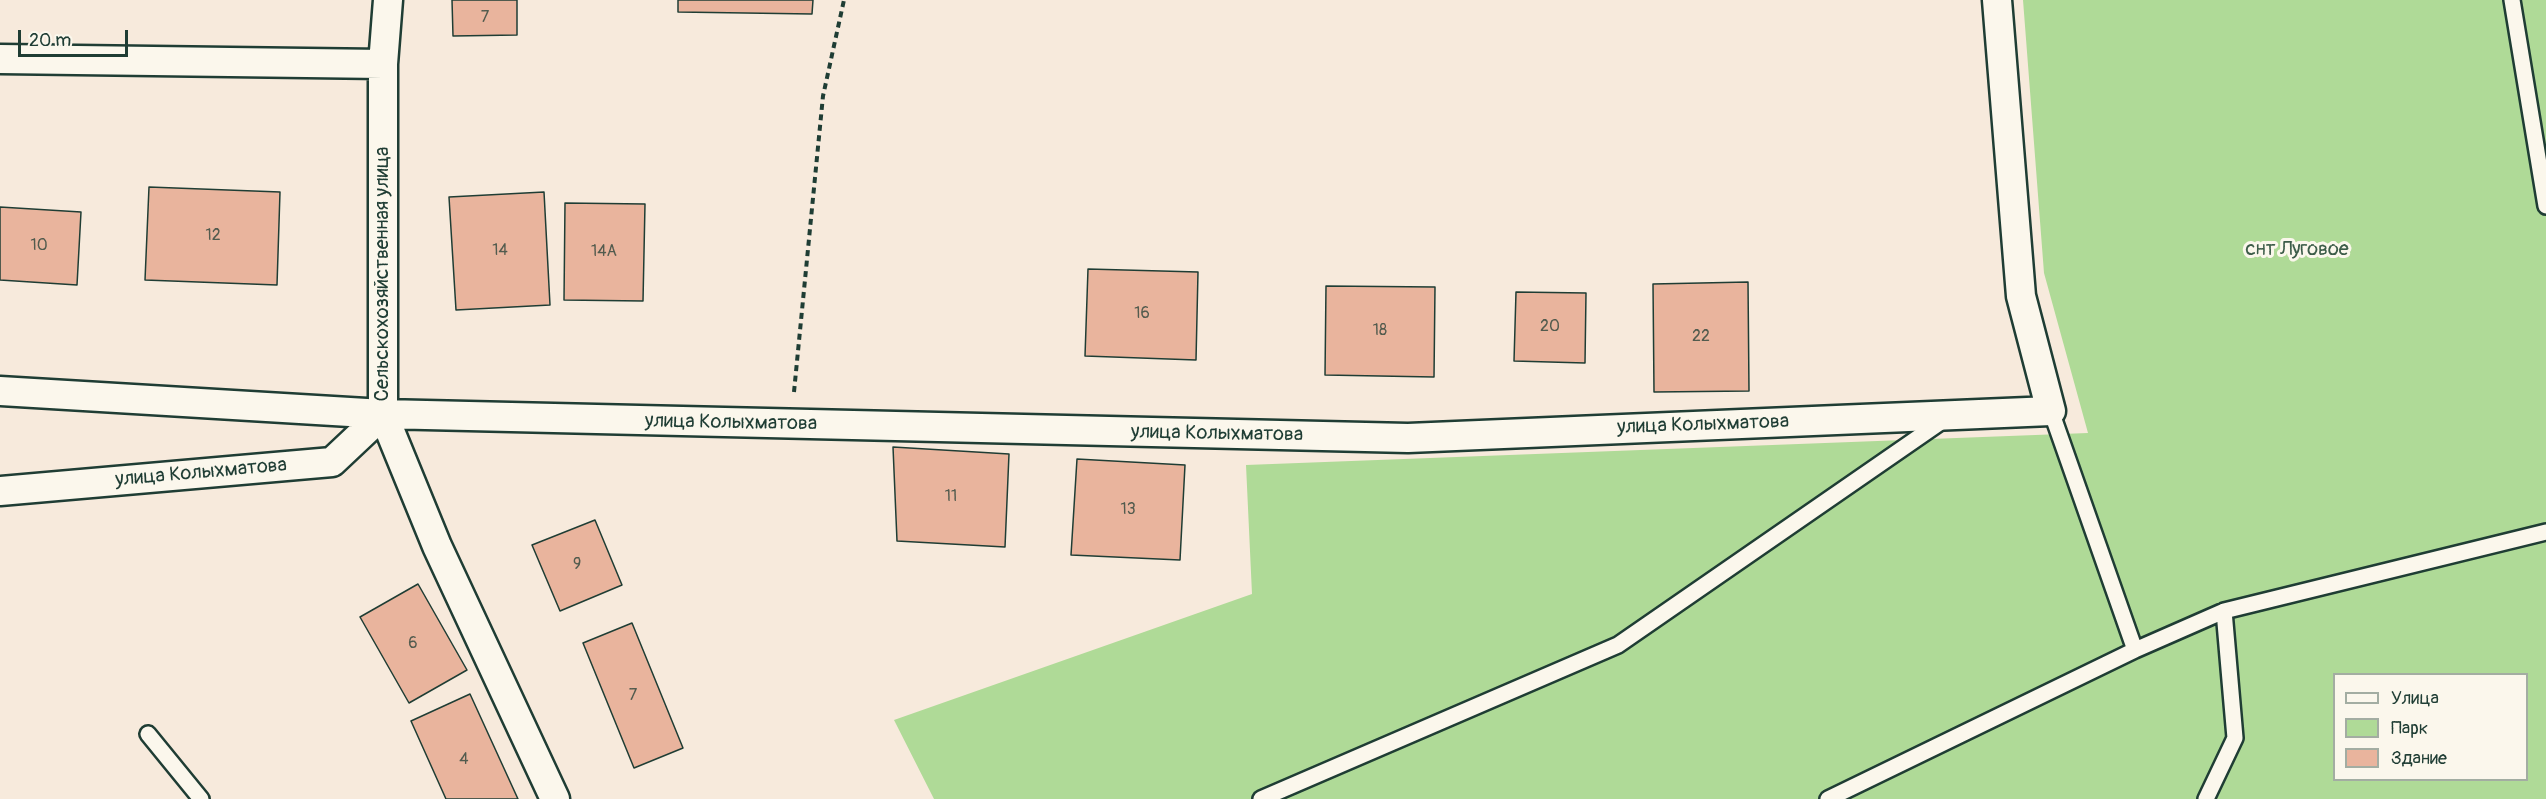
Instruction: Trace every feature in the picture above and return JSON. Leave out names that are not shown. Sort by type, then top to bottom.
[{"type":"street","name":"Сельскохозяйственная улица","points":[[388,0],[384,64],[384,414],[437,546],[555,799]]},
{"type":"street","points":[[1997,0],[2021,296],[2051,411]]},
{"type":"street","points":[[0,58],[384,64]]},
{"type":"street","name":"улица Колыхматова","points":[[0,391],[384,414],[1408,438],[2051,411]]},
{"type":"street","name":"улица Колыхматова","points":[[0,491],[332,462],[384,414]]},
{"type":"lane","points":[[2512,0],[2546,206]]},
{"type":"lane","points":[[2051,411],[2135,650]]},
{"type":"lane","points":[[1261,799],[1618,645],[1951,415]]},
{"type":"lane","points":[[1828,799],[2135,650],[2224,611],[2546,532]]},
{"type":"lane","points":[[2206,799],[2235,738],[2224,611]]},
{"type":"lane","points":[[148,734],[201,799]]},
{"type":"path","points":[[791,424],[823,96],[843,0]]},
{"type":"green space","name":"снт Луговое","points":[[2023,0],[2546,0],[2546,799],[934,799],[894,720],[1252,594],[1246,465],[2088,433],[2044,273]]},
{"type":"building","points":[[452,0],[517,0],[517,35],[453,36]]},
{"type":"building","points":[[678,0],[813,0],[812,14],[678,12]]},
{"type":"building","points":[[149,187],[280,192],[277,285],[145,280]]},
{"type":"building","points":[[544,192],[550,305],[456,310],[449,197]]},
{"type":"building","points":[[565,203],[645,204],[643,301],[564,300]]},
{"type":"building","points":[[0,207],[81,212],[77,285],[0,280]]},
{"type":"building","points":[[1088,269],[1198,272],[1196,360],[1085,356]]},
{"type":"building","points":[[1748,282],[1749,391],[1654,392],[1653,284]]},
{"type":"building","points":[[1326,286],[1435,287],[1434,377],[1325,375]]},
{"type":"building","points":[[1516,292],[1586,293],[1585,363],[1514,361]]},
{"type":"building","points":[[893,447],[1009,454],[1005,547],[897,541]]},
{"type":"building","points":[[1077,459],[1185,465],[1180,560],[1071,555]]},
{"type":"building","points":[[595,520],[622,585],[560,611],[532,545]]},
{"type":"building","points":[[418,584],[467,670],[409,703],[360,617]]},
{"type":"building","points":[[632,623],[683,748],[634,768],[583,643]]},
{"type":"building","points":[[470,694],[518,799],[446,799],[411,721]]}]
